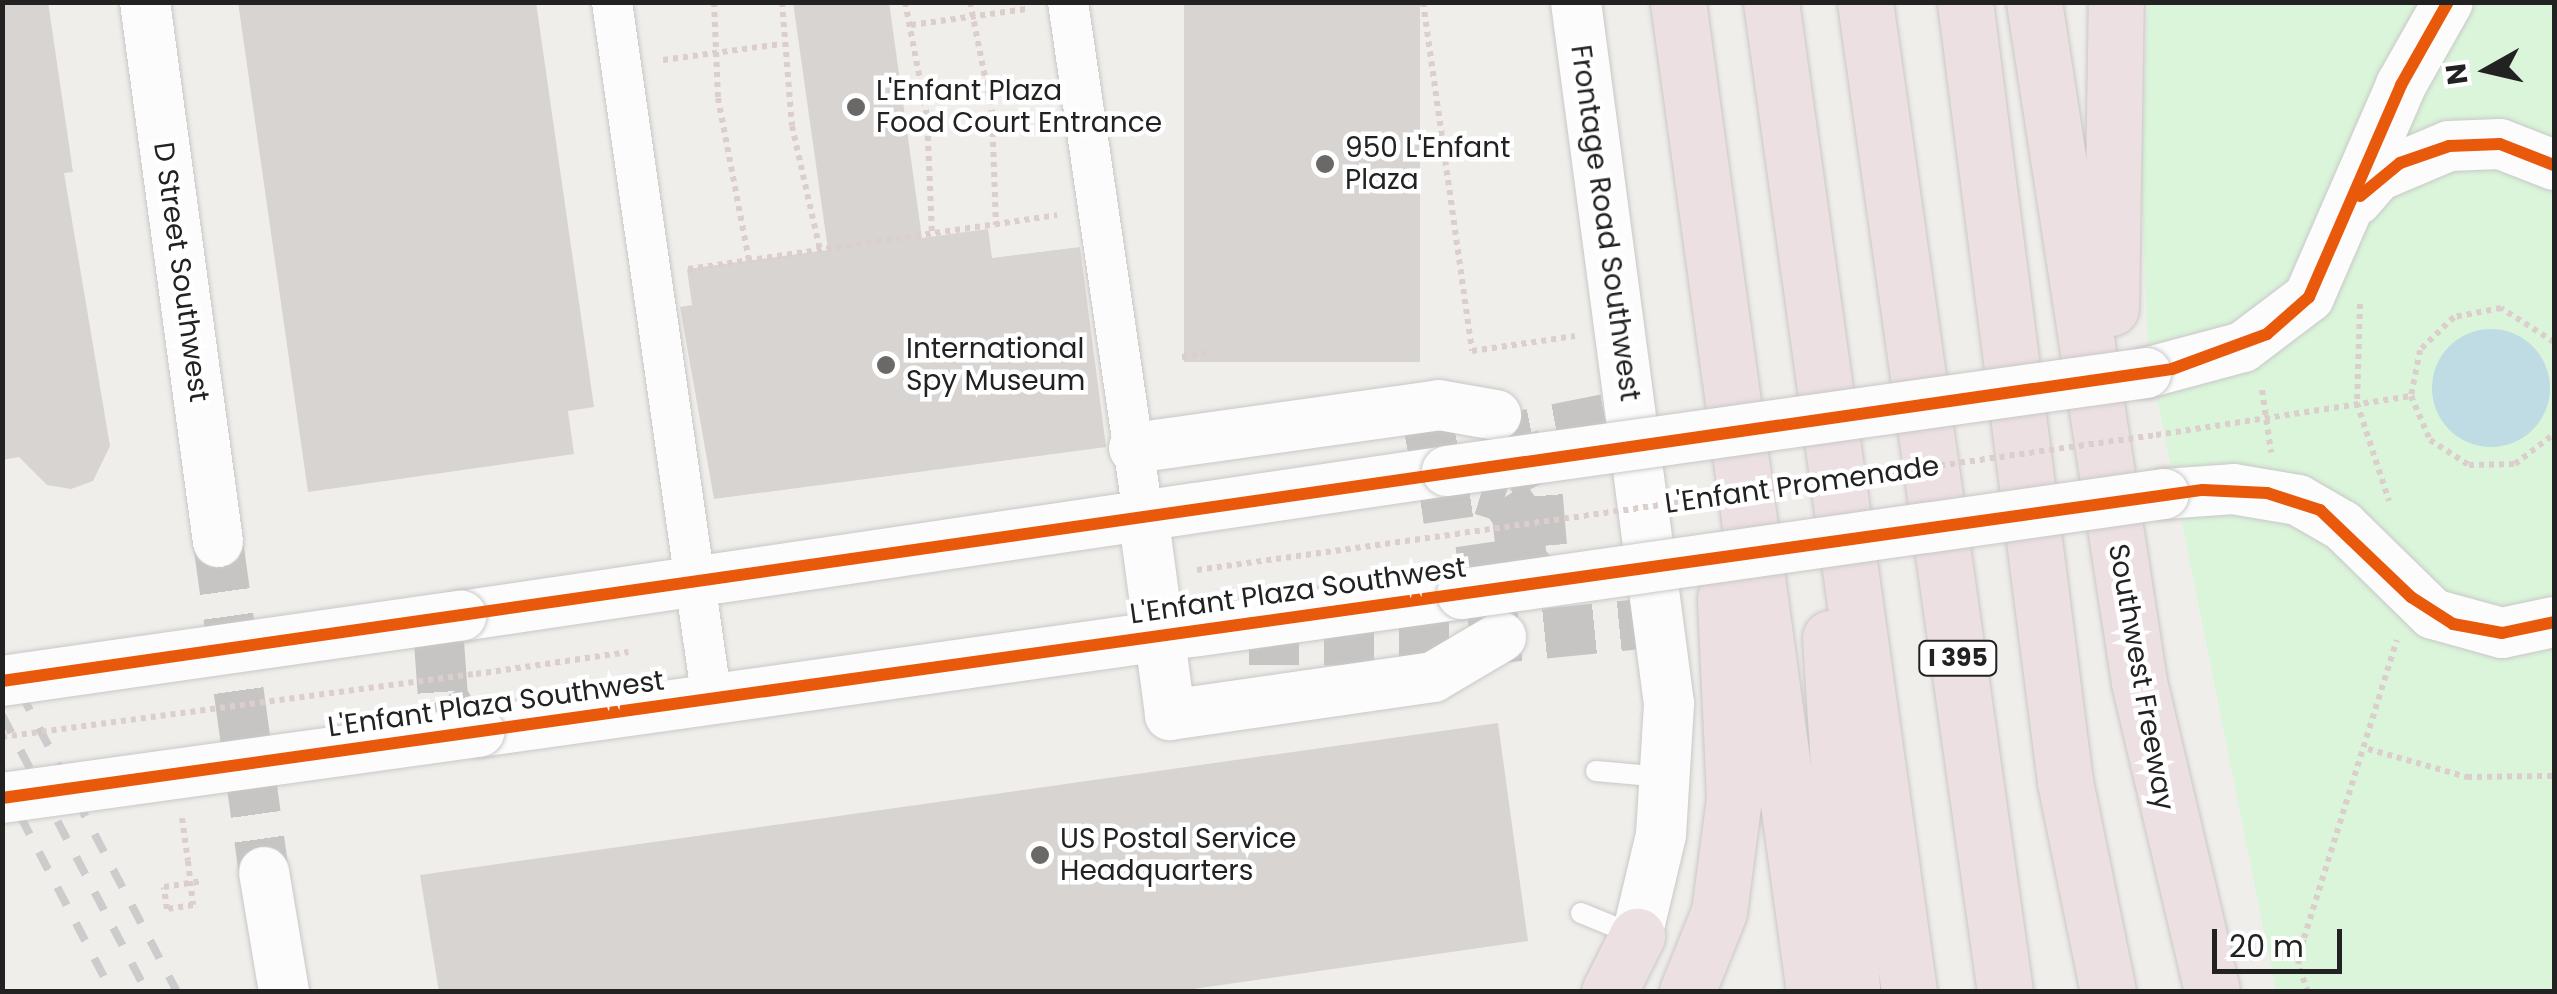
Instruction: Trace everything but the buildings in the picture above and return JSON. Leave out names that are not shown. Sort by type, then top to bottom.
[{"type":"highway","points":[[1771,2],[1909,992]]},
{"type":"highway","name":"I 395","points":[[1864,2],[2005,992]]},
{"type":"highway","points":[[1965,2],[2066,782],[2108,992]]},
{"type":"highway","name":"Southwest Freeway","points":[[2034,2],[2122,571],[2162,802],[2212,992]]},
{"type":"highway","points":[[2116,2],[2109,260],[2122,571]]},
{"type":"highway","points":[[1678,5],[1696,318],[1736,707],[1727,866],[1712,936],[1686,992]]},
{"type":"highway","points":[[1678,5],[1814,992]]},
{"type":"highway","points":[[1820,375],[1832,742],[1852,992]]},
{"type":"highway","points":[[1608,992],[1637,936]]},
{"type":"street","name":"D Street Southwest","points":[[145,2],[218,542]]},
{"type":"street","points":[[612,2],[712,700]]},
{"type":"street","name":"Frontage Road Southwest","points":[[1576,2],[1660,622],[1669,777],[1637,936]]},
{"type":"street","points":[[2,681],[1143,514],[2146,373],[2243,347],[2288,319],[2325,273],[2388,112],[2448,2]]},
{"type":"street","name":"L'Enfant Plaza Southwest","points":[[1056,5],[1134,448],[1160,634]]},
{"type":"street","points":[[2354,204],[2378,176],[2449,146],[2500,144],[2554,165]]},
{"type":"street","points":[[1134,448],[1439,405],[1496,416]]},
{"type":"street","name":"L'Enfant Plaza Southwest","points":[[2,798],[2164,494],[2232,490],[2298,500],[2343,526],[2404,617],[2475,630],[2554,622]]},
{"type":"street","points":[[1160,634],[1170,715],[1432,677],[1502,637]]},
{"type":"street","points":[[264,872],[284,992]]},
{"type":"lane","points":[[1596,772],[1669,777]]},
{"type":"lane","points":[[1581,913],[1637,936]]},
{"type":"path","points":[[714,2],[714,52],[748,260]]},
{"type":"path","points":[[782,2],[782,44],[820,250]]},
{"type":"path","points":[[905,2],[927,116],[932,234]]},
{"type":"path","points":[[970,2],[992,112],[996,225]]},
{"type":"path","points":[[1422,2],[1472,351],[1576,336]]},
{"type":"path","points":[[911,25],[1056,5]]},
{"type":"path","points":[[647,63],[782,44]]},
{"type":"path","points":[[677,271],[1071,213]]},
{"type":"path","points":[[2364,287],[2357,404],[2396,512]]},
{"type":"path","points":[[2554,342],[2502,308],[2454,317],[2420,350],[2412,396],[2430,440],[2469,465],[2514,464],[2554,434]]},
{"type":"path","points":[[1182,357],[1212,352]]},
{"type":"path","points":[[2261,379],[2272,454]]},
{"type":"path","points":[[2308,992],[2301,983],[2304,938],[2368,748],[2404,617]]},
{"type":"path","points":[[2,738],[628,652]]},
{"type":"path","points":[[2368,748],[2466,777],[2554,776]]},
{"type":"path","points":[[188,861],[193,904],[167,909],[164,887],[201,881]]},
{"type":"green space","points":[[2148,3],[2554,3],[2554,991],[2276,991],[2148,353],[2141,174]],"holes":[[[2496,328],[2542,357],[2549,374],[2544,415],[2515,442],[2432,384],[2446,349]]]},
{"type":"water","points":[[2491,329],[2514,333],[2533,346],[2546,365],[2550,388],[2546,411],[2533,430],[2514,443],[2491,447],[2468,443],[2449,430],[2436,411],[2432,388],[2436,365],[2449,346],[2468,333]]},
{"type":"tunnel","points":[[1409,458],[1631,414]]},
{"type":"tunnel","points":[[1459,572],[1520,563],[1542,546],[1537,486],[1507,425]]},
{"type":"tunnel","points":[[1420,499],[1482,490],[1505,497],[1517,515],[1522,561]]},
{"type":"tunnel","points":[[218,542],[264,872]]},
{"type":"tunnel","points":[[1249,640],[1470,641],[1660,622]]},
{"type":"tunnel","points":[[439,642],[443,698],[451,712]]},
{"type":"railway","points":[[2,657],[177,992]]},
{"type":"railway","points":[[2,715],[147,992]]},
{"type":"railway","points":[[2,781],[112,992]]},
{"type":"cycle path","points":[[2,681],[2172,369],[2267,334],[2309,297],[2401,85],[2448,2]]},
{"type":"cycle path","points":[[2360,196],[2400,163],[2449,146],[2500,144],[2554,165]]},
{"type":"cycle path","points":[[2,798],[2203,490],[2267,493],[2320,510],[2411,597],[2453,624],[2502,633],[2554,622]]},
{"type":"place","name":"L'Enfant Plaza Food Court Entrance","points":[[856,107]]},
{"type":"place","name":"950 L'Enfant Plaza","points":[[1325,164]]},
{"type":"place","name":"International Spy Museum","points":[[886,365]]},
{"type":"place","name":"US Postal Service Headquarters","points":[[1040,855]]}]
